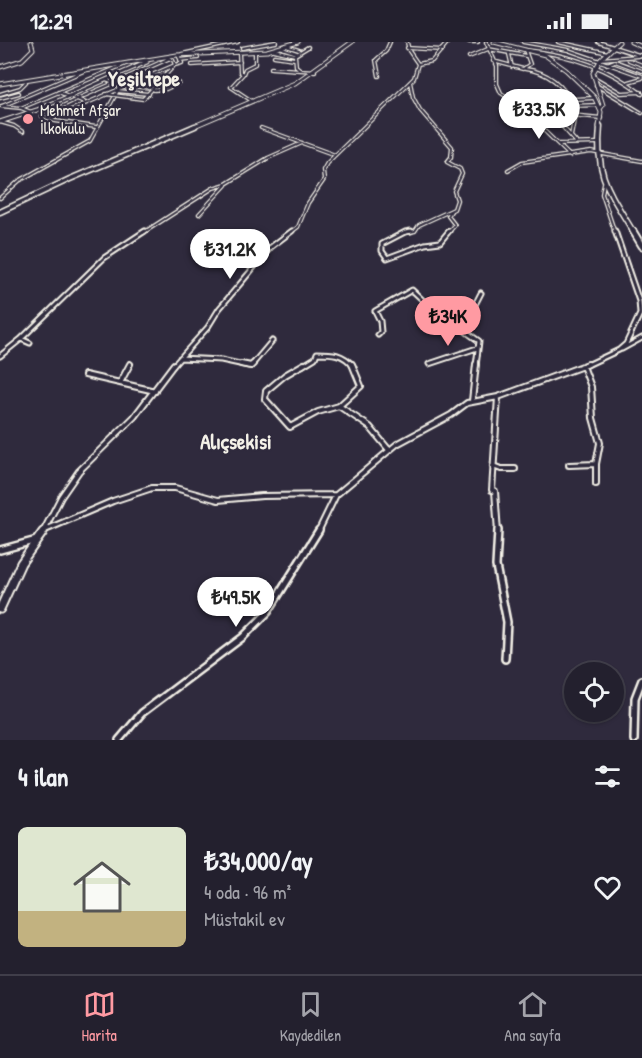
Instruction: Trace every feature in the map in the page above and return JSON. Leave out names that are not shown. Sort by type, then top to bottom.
[{"type":"main road","points":[[494,42],[538,53],[552,59],[594,98],[601,118],[597,152],[604,183],[642,246]]},
{"type":"main road","points":[[633,42],[642,46]]},
{"type":"street","points":[[29,42],[33,49],[27,57],[0,67],[28,55],[29,42]]},
{"type":"street","points":[[210,42],[218,54]]},
{"type":"street","points":[[97,128],[42,116],[167,58],[238,42]]},
{"type":"street","points":[[242,48],[276,42]]},
{"type":"street","points":[[180,60],[197,56],[274,50],[298,42]]},
{"type":"street","points":[[0,212],[52,187],[295,83],[315,71],[349,42]]},
{"type":"street","points":[[379,76],[376,60],[386,51],[390,42]]},
{"type":"street","points":[[407,42],[407,48],[418,64],[424,65],[435,59],[448,42]]},
{"type":"street","points":[[423,48],[426,42]]},
{"type":"street","points":[[469,42],[478,42]]},
{"type":"street","points":[[486,42],[497,66],[494,76],[498,88],[509,101],[594,98]]},
{"type":"street","points":[[523,69],[530,66],[524,42],[600,60],[642,77]]},
{"type":"street","points":[[548,42],[550,47]]},
{"type":"street","points":[[561,49],[559,42],[609,53]]},
{"type":"street","points":[[598,42],[641,56]]},
{"type":"street","points":[[574,106],[599,107],[603,105],[594,77],[596,68],[600,60],[619,42]]},
{"type":"street","points":[[232,43],[242,48],[245,53]]},
{"type":"street","points":[[199,44],[204,48]]},
{"type":"street","points":[[274,56],[297,54],[308,46]]},
{"type":"street","points":[[284,47],[297,54]]},
{"type":"street","points":[[546,52],[550,47]]},
{"type":"street","points":[[407,48],[443,50]]},
{"type":"street","points":[[469,57],[488,49],[527,57]]},
{"type":"street","points":[[524,49],[546,52],[596,68],[628,82],[641,93]]},
{"type":"street","points":[[274,50],[297,54]]},
{"type":"street","points":[[252,101],[231,87],[245,69],[255,64],[255,52]]},
{"type":"street","points":[[239,53],[240,72],[243,74]]},
{"type":"street","points":[[180,54],[197,56]]},
{"type":"street","points":[[50,119],[106,93],[182,64],[180,54]]},
{"type":"street","points":[[297,54],[297,68],[301,70]]},
{"type":"street","points":[[509,54],[513,67]]},
{"type":"street","points":[[197,56],[199,65]]},
{"type":"street","points":[[600,60],[641,56]]},
{"type":"street","points":[[0,84],[26,82],[89,69],[167,58]]},
{"type":"street","points":[[167,58],[174,66]]},
{"type":"street","points":[[0,122],[31,112],[154,59]]},
{"type":"street","points":[[629,60],[642,65]]},
{"type":"street","points":[[493,61],[544,72],[571,99],[574,106],[575,115],[571,136]]},
{"type":"street","points":[[607,64],[615,61],[642,71]]},
{"type":"street","points":[[138,62],[151,67]]},
{"type":"street","points":[[192,65],[240,62]]},
{"type":"street","points":[[21,108],[128,63]]},
{"type":"street","points":[[0,609],[21,563],[43,532],[61,496],[79,471],[134,417],[179,358],[208,327],[219,309],[271,247],[298,227],[308,203],[324,180],[323,170],[335,155],[410,81],[418,64]]},
{"type":"street","points":[[106,93],[143,99],[174,66]]},
{"type":"street","points":[[271,68],[315,71]]},
{"type":"street","points":[[1,106],[89,69]]},
{"type":"street","points":[[122,87],[161,90],[179,82],[162,77]]},
{"type":"street","points":[[594,77],[621,93],[641,93]]},
{"type":"street","points":[[628,82],[642,77]]},
{"type":"street","points":[[69,78],[80,82]]},
{"type":"street","points":[[145,78],[159,80]]},
{"type":"street","points":[[91,80],[101,82]]},
{"type":"street","points":[[106,80],[149,94]]},
{"type":"street","points":[[410,81],[415,101],[424,117],[434,124],[441,132],[439,134],[452,147],[451,157],[447,162],[460,169],[462,174],[454,191],[457,204],[448,216],[455,225],[440,242],[425,244],[387,258],[382,251],[382,244],[388,239],[415,231],[419,225],[451,211]]},
{"type":"street","points":[[0,96],[20,88],[26,82]]},
{"type":"street","points":[[158,85],[167,84]]},
{"type":"street","points":[[596,85],[642,113]]},
{"type":"street","points":[[0,198],[19,181],[90,141],[114,96],[122,87]]},
{"type":"street","points":[[57,92],[85,102]]},
{"type":"street","points":[[0,96],[19,93]]},
{"type":"street","points":[[29,95],[41,99]]},
{"type":"street","points":[[514,102],[570,156]]},
{"type":"street","points":[[1,106],[21,108],[31,112]]},
{"type":"street","points":[[530,117],[575,115],[601,118]]},
{"type":"street","points":[[552,116],[576,142]]},
{"type":"street","points":[[0,122],[14,126],[23,132]]},
{"type":"street","points":[[261,128],[335,155]]},
{"type":"street","points":[[0,356],[21,339],[104,258],[213,188],[226,184],[268,158],[302,143]]},
{"type":"street","points":[[558,144],[598,143]]},
{"type":"street","points":[[508,170],[522,162],[597,152],[642,161]]},
{"type":"street","points":[[604,183],[602,194],[636,286],[639,301],[640,314],[636,324],[626,344],[619,350]]},
{"type":"street","points":[[199,214],[226,184]]},
{"type":"street","points":[[378,334],[381,332],[380,321],[375,311],[412,290],[430,307],[466,322]]},
{"type":"street","points":[[472,401],[478,339],[465,331],[466,322],[482,293]]},
{"type":"street","points":[[119,740],[142,713],[243,637],[268,612],[291,572],[315,539],[336,495],[389,450],[472,401],[498,397],[583,366],[642,338]]},
{"type":"street","points":[[21,339],[30,344]]},
{"type":"street","points":[[179,358],[221,360],[250,366],[272,341]]},
{"type":"street","points":[[429,364],[442,357],[455,358],[477,348]]},
{"type":"street","points":[[317,353],[328,353],[347,357],[352,363],[361,386],[339,406],[318,412],[290,427],[265,399],[266,391],[285,375],[315,358],[317,353]]},
{"type":"street","points":[[120,383],[130,364]]},
{"type":"street","points":[[583,366],[591,382],[592,419],[601,439],[596,464],[596,484]]},
{"type":"street","points":[[85,375],[155,391]]},
{"type":"street","points":[[498,397],[492,490],[495,491],[497,504],[499,538],[496,566],[507,622],[505,659]]},
{"type":"street","points":[[339,406],[370,427],[389,450]]},
{"type":"street","points":[[569,465],[596,464]]},
{"type":"street","points":[[493,466],[501,469],[515,469]]},
{"type":"street","points":[[43,532],[113,501],[152,488],[176,488],[218,500],[262,496],[336,495]]},
{"type":"street","points":[[0,550],[38,539]]},
{"type":"street","points":[[634,740],[632,717],[636,706],[636,688],[642,680]]},
{"type":"place","name":"Mehmet Afşar İlkokulu","points":[[28,119]]},
{"type":"district","name":"Yeşiltepe","points":[[144,78]]},
{"type":"district","name":"Alıçsekisi","points":[[236,442]]}]
